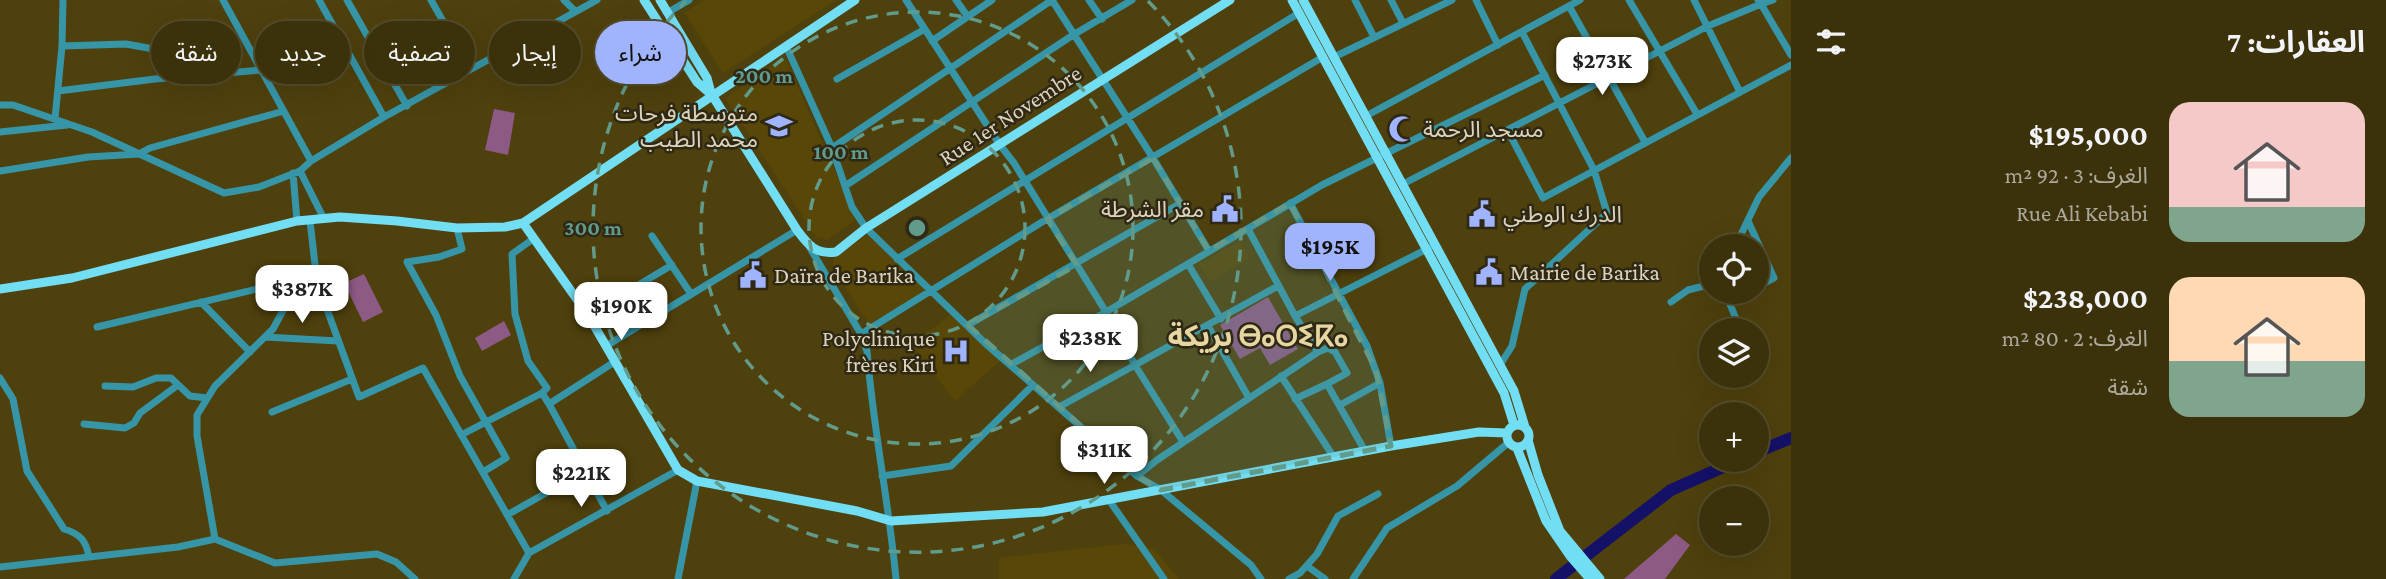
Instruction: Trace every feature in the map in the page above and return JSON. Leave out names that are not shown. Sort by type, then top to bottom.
[{"type":"main road","points":[[644,0],[697,82],[712,95]]},
{"type":"main road","points":[[660,0],[706,78],[712,95],[810,247]]},
{"type":"main road","points":[[0,289],[72,278],[297,221],[340,217],[457,228],[505,227],[523,223],[855,0]]},
{"type":"main road","name":"Rue 1er Novembre","points":[[810,247],[821,252],[836,252],[866,228],[1230,0]]},
{"type":"main road","points":[[1292,0],[1377,159],[1514,391],[1558,534],[1600,579]]},
{"type":"main road","points":[[1303,0],[1403,184],[1431,247],[1504,393],[1514,425],[1510,441],[1541,510],[1590,579]]},
{"type":"main road","points":[[523,223],[588,315],[678,470],[697,481],[857,511],[891,521],[1043,512],[1333,456],[1479,432],[1524,446],[1528,440]]},
{"type":"main road","points":[[1514,425],[1525,427]]},
{"type":"street","points":[[55,119],[63,0]]},
{"type":"street","points":[[223,0],[255,59]]},
{"type":"street","points":[[319,0],[384,117]]},
{"type":"street","points":[[347,0],[407,106]]},
{"type":"street","points":[[431,0],[443,21]]},
{"type":"street","points":[[564,0],[575,12]]},
{"type":"street","points":[[475,66],[597,0]]},
{"type":"street","points":[[667,13],[689,0]]},
{"type":"street","points":[[956,0],[968,17]]},
{"type":"street","points":[[932,40],[992,0]]},
{"type":"street","points":[[832,148],[1052,0],[1209,251]]},
{"type":"street","points":[[1089,0],[1102,19]]},
{"type":"street","points":[[845,187],[1073,35],[1132,0]]},
{"type":"street","points":[[1355,0],[1374,37]]},
{"type":"street","points":[[1391,0],[1404,23]]},
{"type":"street","points":[[1334,57],[1452,0]]},
{"type":"street","points":[[1476,0],[1498,45]]},
{"type":"street","points":[[1366,116],[1580,0]]},
{"type":"street","points":[[1629,0],[1697,114]]},
{"type":"street","points":[[1695,0],[1740,92]]},
{"type":"street","points":[[1403,184],[1708,26],[1759,2],[1773,0]]},
{"type":"street","points":[[909,1],[1077,265],[1183,442]]},
{"type":"street","points":[[1759,2],[1791,55]]},
{"type":"street","points":[[1569,6],[1645,142]]},
{"type":"street","points":[[897,259],[1299,13]]},
{"type":"street","points":[[837,79],[925,29]]},
{"type":"street","points":[[1500,365],[1512,346],[1525,289],[1607,213],[1594,170],[1522,32]]},
{"type":"street","points":[[62,46],[126,44],[151,49]]},
{"type":"street","points":[[786,46],[832,148],[852,207],[866,228],[1010,365],[1137,476],[1161,490],[1251,565],[1258,578]]},
{"type":"street","points":[[862,334],[1047,219],[1323,57]]},
{"type":"street","points":[[1508,131],[1543,198],[1791,65]]},
{"type":"street","points":[[58,90],[255,71]]},
{"type":"street","points":[[1010,365],[1106,312],[1290,203],[1545,75]]},
{"type":"street","points":[[269,84],[311,161]]},
{"type":"street","points":[[0,105],[13,105],[71,125],[224,193],[259,187],[296,172],[384,117],[444,84]]},
{"type":"street","points":[[0,171],[88,158],[139,154],[150,148],[284,111]]},
{"type":"street","points":[[0,132],[71,125]]},
{"type":"street","points":[[1742,234],[1765,188],[1791,159]]},
{"type":"street","points":[[296,172],[324,219]]},
{"type":"street","points":[[296,172],[297,221]]},
{"type":"street","points":[[968,325],[1077,265],[1181,203]]},
{"type":"street","points":[[1290,203],[1367,346],[1380,383],[1391,446]]},
{"type":"street","points":[[310,221],[317,279],[359,397],[423,368],[529,553]]},
{"type":"street","points":[[1748,221],[1754,234]]},
{"type":"street","points":[[457,228],[462,249],[439,257],[407,262],[436,315],[460,376],[506,458],[483,472]]},
{"type":"street","points":[[1248,229],[1295,316],[1318,352]]},
{"type":"street","points":[[606,346],[797,230]]},
{"type":"street","points":[[652,236],[691,294]]},
{"type":"street","points":[[461,435],[542,393],[547,387],[528,361],[515,314],[512,254],[533,239]]},
{"type":"street","points":[[810,247],[862,334],[867,351],[882,475],[891,521],[896,579]]},
{"type":"street","points":[[1295,316],[1431,247]]},
{"type":"street","points":[[1188,264],[1221,319]]},
{"type":"street","points":[[588,315],[672,265]]},
{"type":"street","points":[[1769,267],[1774,278],[1769,281]]},
{"type":"street","points":[[97,327],[201,302],[317,279]]},
{"type":"street","points":[[215,540],[197,436],[197,415],[215,386],[273,329],[292,294],[317,279]]},
{"type":"street","points":[[1059,407],[1278,286]]},
{"type":"street","points":[[1671,302],[1688,290],[1699,288]]},
{"type":"street","points":[[201,302],[250,352]]},
{"type":"street","points":[[1208,326],[1249,398]]},
{"type":"street","points":[[265,337],[338,341]]},
{"type":"street","points":[[1137,476],[1318,352],[1328,348],[1332,350],[1347,373],[1295,399]]},
{"type":"street","points":[[549,404],[616,361]]},
{"type":"street","points":[[1281,376],[1333,456]]},
{"type":"street","points":[[0,378],[13,400],[27,471],[64,529],[77,533],[84,540],[89,557]]},
{"type":"street","points":[[105,386],[133,387],[156,378],[171,378],[190,396],[207,398]]},
{"type":"street","points":[[272,412],[352,379]]},
{"type":"street","points":[[1340,405],[1380,383]]},
{"type":"street","points":[[1327,384],[1365,451]]},
{"type":"street","points":[[84,424],[125,428],[134,423],[140,413],[178,385]]},
{"type":"street","points":[[882,475],[951,466],[1033,385]]},
{"type":"street","points":[[542,393],[607,511]]},
{"type":"street","points":[[1353,579],[1387,528],[1457,486],[1510,441]]},
{"type":"street","points":[[514,579],[529,553],[678,470]]},
{"type":"street","points":[[508,515],[585,471]]},
{"type":"street","points":[[678,579],[697,481]]},
{"type":"street","points":[[1289,579],[1300,573],[1317,554],[1338,516],[1378,494]]},
{"type":"street","points":[[1109,500],[1164,579]]},
{"type":"street","points":[[0,566],[178,547],[215,540],[275,562],[377,554],[396,562],[415,579]]},
{"type":"street","points":[[1307,565],[1325,579]]},
{"type":"highlighted area","points":[[1153,158],[1209,251],[1290,203],[1376,370],[1391,446],[1161,490],[1137,476],[968,325],[1077,265],[1047,219]]},
{"type":"shaded area","points":[[704,0],[836,0],[723,73],[684,13]]},
{"type":"shaded area","name":"متوسطة فرحات محمد الطيب","points":[[785,57],[856,220],[827,240],[816,237],[725,98]]},
{"type":"shaded area","points":[[494,109],[515,113],[508,155],[485,150]]},
{"type":"shaded area","points":[[869,234],[927,290],[869,324],[832,268],[834,258]]},
{"type":"shaded area","points":[[1240,241],[1250,258],[1209,282],[1199,264]]},
{"type":"shaded area","points":[[364,274],[383,312],[363,322],[344,283]]},
{"type":"shaded area","points":[[1268,297],[1298,349],[1270,365],[1260,348],[1240,359],[1220,325]]},
{"type":"shaded area","name":"Polyclinique frères Kiri","points":[[952,313],[1003,358],[955,401],[912,345]]},
{"type":"shaded area","points":[[504,321],[511,335],[482,351],[475,338]]},
{"type":"shaded area","points":[[1676,534],[1690,545],[1665,579],[1624,579]]},
{"type":"shaded area","points":[[1123,544],[1154,549],[1179,579],[999,579],[999,558]]},
{"type":"waterway","points":[[1769,447],[1791,438]]},
{"type":"waterway","points":[[1556,579],[1671,490],[1712,472]]},
{"type":"place","name":"متوسطة فرحات محمد الطيب","points":[[779,126]]},
{"type":"place","name":"مسجد الرحمة","points":[[1402,129]]},
{"type":"place","name":"مقر الشرطة","points":[[1225,209]]},
{"type":"place","name":"الدرك الوطني","points":[[1482,214]]},
{"type":"place","name":"Mairie de Barika","points":[[1489,272]]},
{"type":"place","name":"Daïra de Barika","points":[[753,275]]},
{"type":"place","name":"Polyclinique frères Kiri","points":[[956,351]]},
{"type":"district","name":"بريكة ⴱⴰⵔⵉⴽⴰ","points":[[1258,336]]}]
